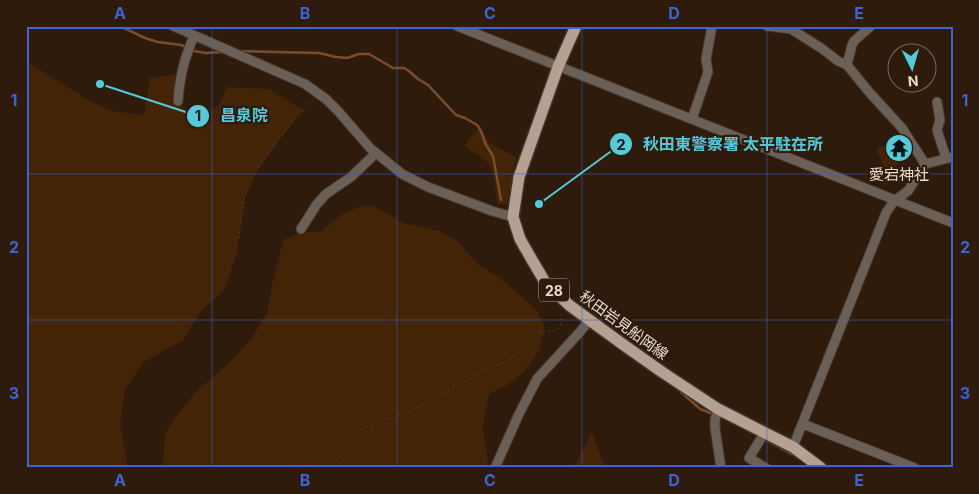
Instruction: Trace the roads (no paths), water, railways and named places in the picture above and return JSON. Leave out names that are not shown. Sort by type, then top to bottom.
[{"type":"main road","name":"秋田岩見船岡線","points":[[576,26],[558,67],[518,177],[513,217],[520,239],[545,282],[569,305],[662,372],[719,409],[793,447],[820,468]]},
{"type":"street","points":[[173,26],[191,44],[223,48],[305,84],[318,92],[338,111],[370,148],[402,174],[428,187],[513,217]]},
{"type":"street","points":[[457,26],[953,223]]},
{"type":"street","points":[[692,119],[708,72],[706,58],[712,26]]},
{"type":"street","points":[[768,26],[791,29],[838,61],[847,64],[869,92],[901,127],[924,164]]},
{"type":"street","points":[[847,64],[854,41],[871,26]]},
{"type":"street","points":[[178,101],[180,79],[191,44]]},
{"type":"street","points":[[793,447],[886,213],[894,200],[908,191],[924,164],[949,157],[937,130],[940,120],[938,102]]},
{"type":"street","points":[[301,229],[326,194],[355,174],[376,153]]},
{"type":"street","points":[[495,468],[537,379],[590,320]]},
{"type":"street","points":[[719,409],[715,419],[715,428],[721,468]]},
{"type":"street","points":[[803,424],[912,467]]},
{"type":"street","points":[[765,432],[749,458],[766,468]]},
{"type":"waterway","points":[[120,26],[158,42],[181,45],[194,51],[206,53],[224,52]]},
{"type":"waterway","points":[[237,51],[319,53],[347,58],[359,54],[369,54],[393,68],[404,68],[428,85],[456,115],[477,125],[493,156],[501,200]]},
{"type":"waterway","points":[[679,390],[700,409],[713,414]]},
{"type":"waterway","points":[[768,441],[797,457]]},
{"type":"place","name":"昌泉院","points":[[100,84]]},
{"type":"place","name":"愛宕神社","points":[[899,148]]},
{"type":"place","name":"秋田東警察署 太平駐在所","points":[[539,204]]}]
